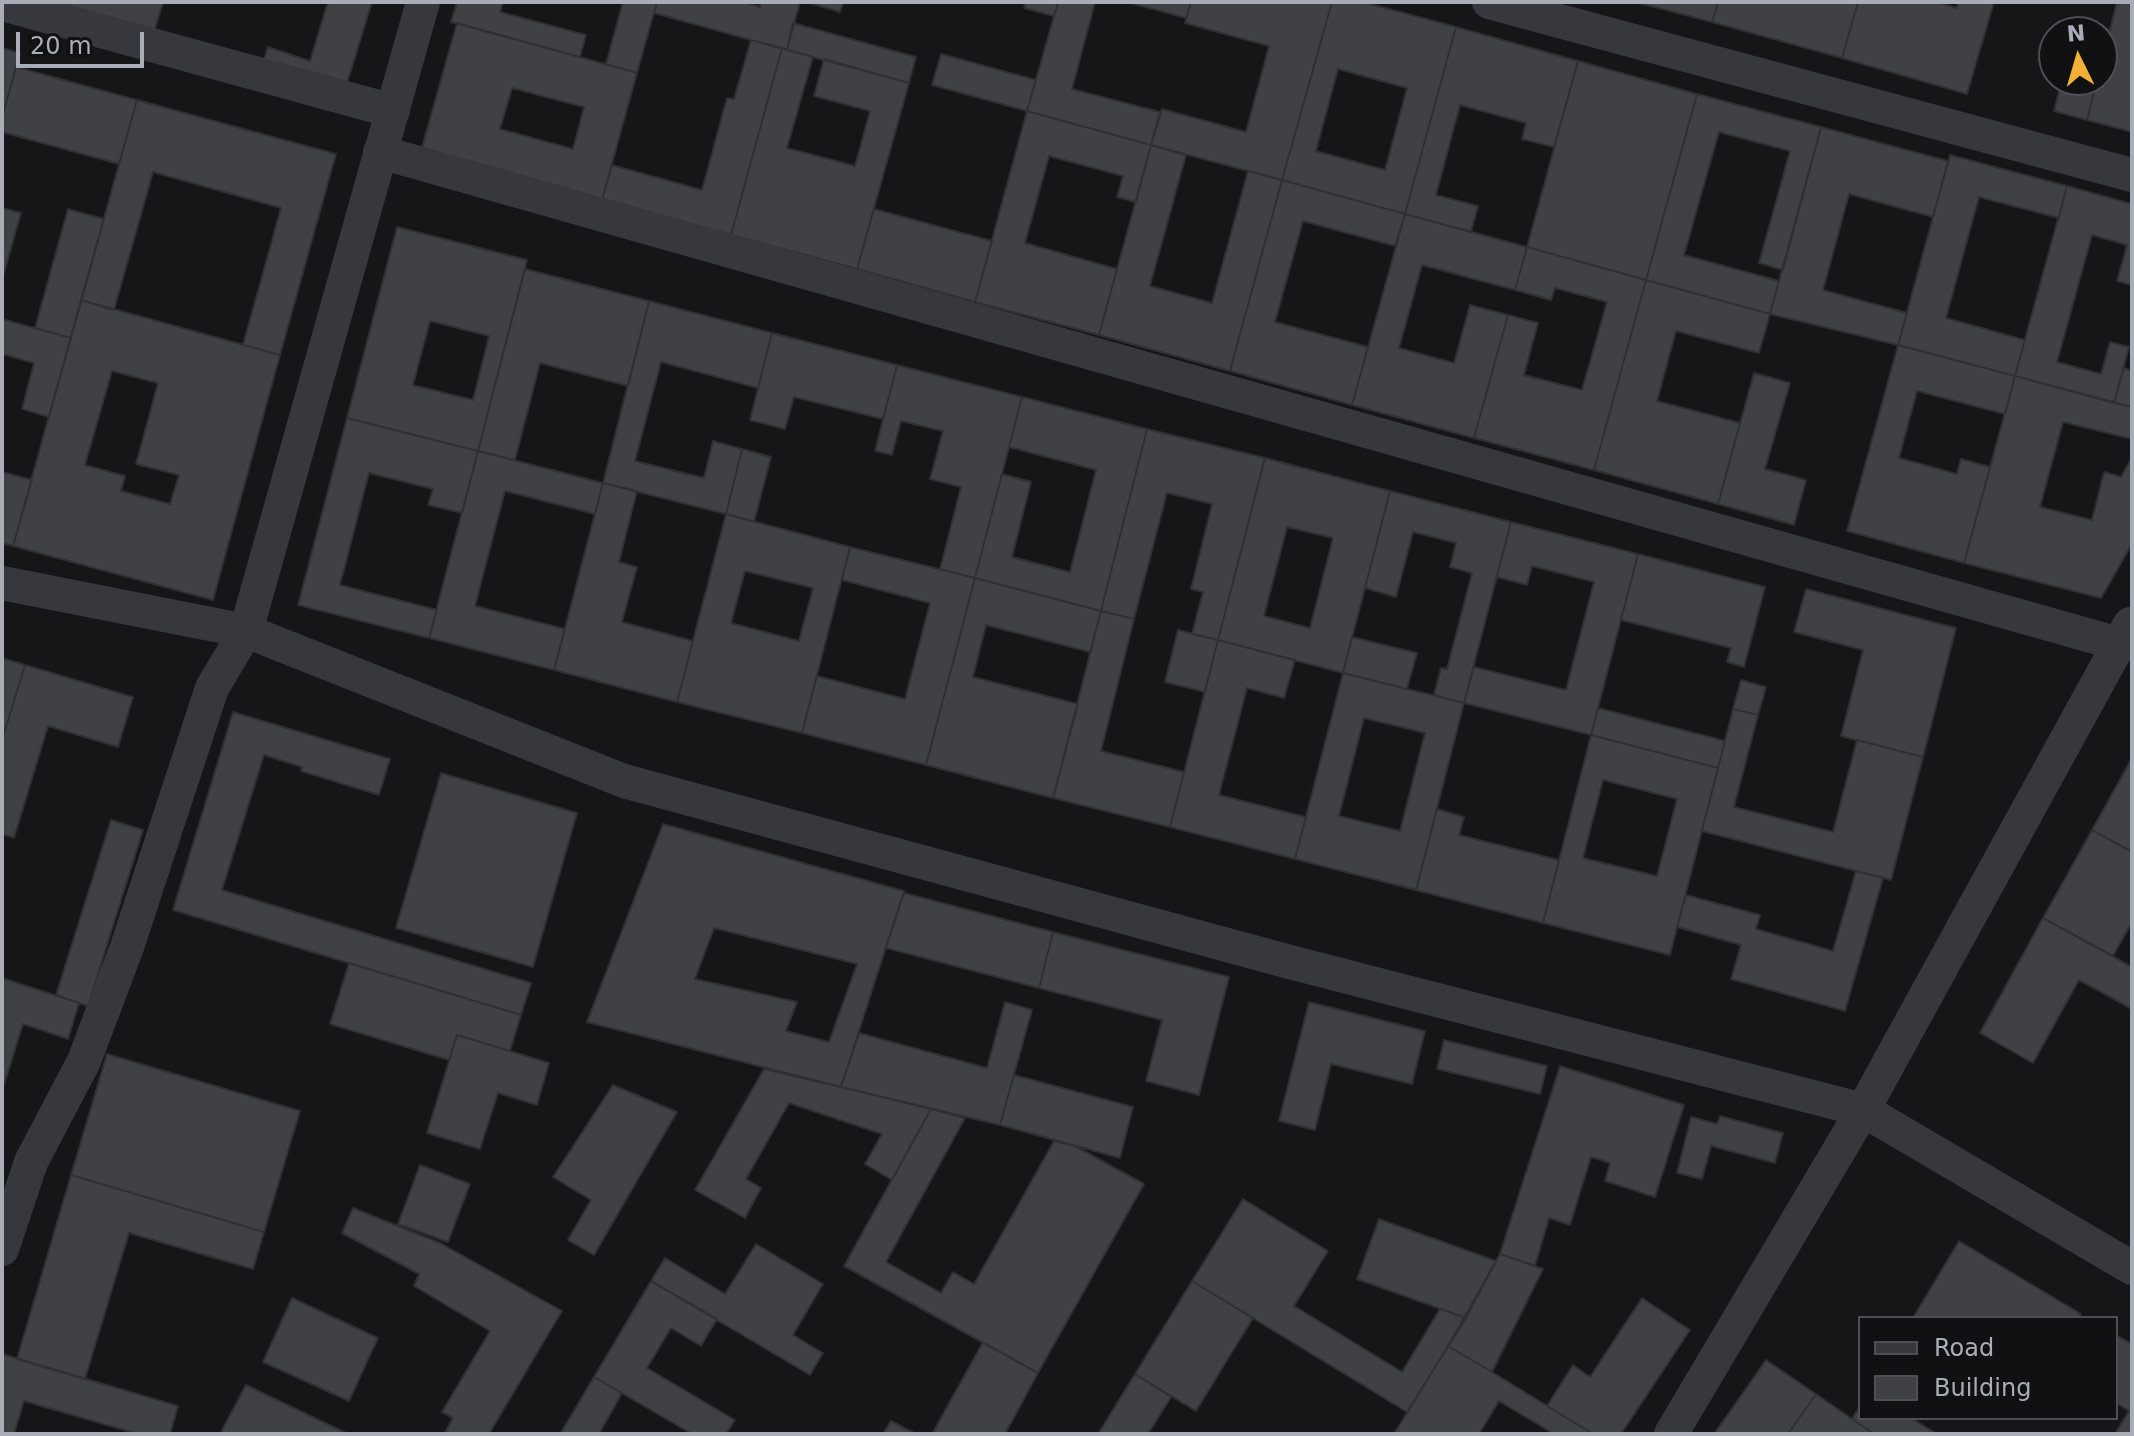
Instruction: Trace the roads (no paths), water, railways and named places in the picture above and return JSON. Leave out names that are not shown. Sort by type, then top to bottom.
[{"type":"street","points":[[2,1249],[31,1162],[84,1061],[127,947],[212,688],[246,631],[423,2]]},
{"type":"street","points":[[1489,2],[2132,175]]},
{"type":"street","points":[[2,4],[393,111]]},
{"type":"street","points":[[380,152],[2128,636],[1863,1110],[1671,1434]]},
{"type":"street","points":[[2,583],[246,631],[624,781],[1286,961],[1863,1110],[2132,1268]]}]
